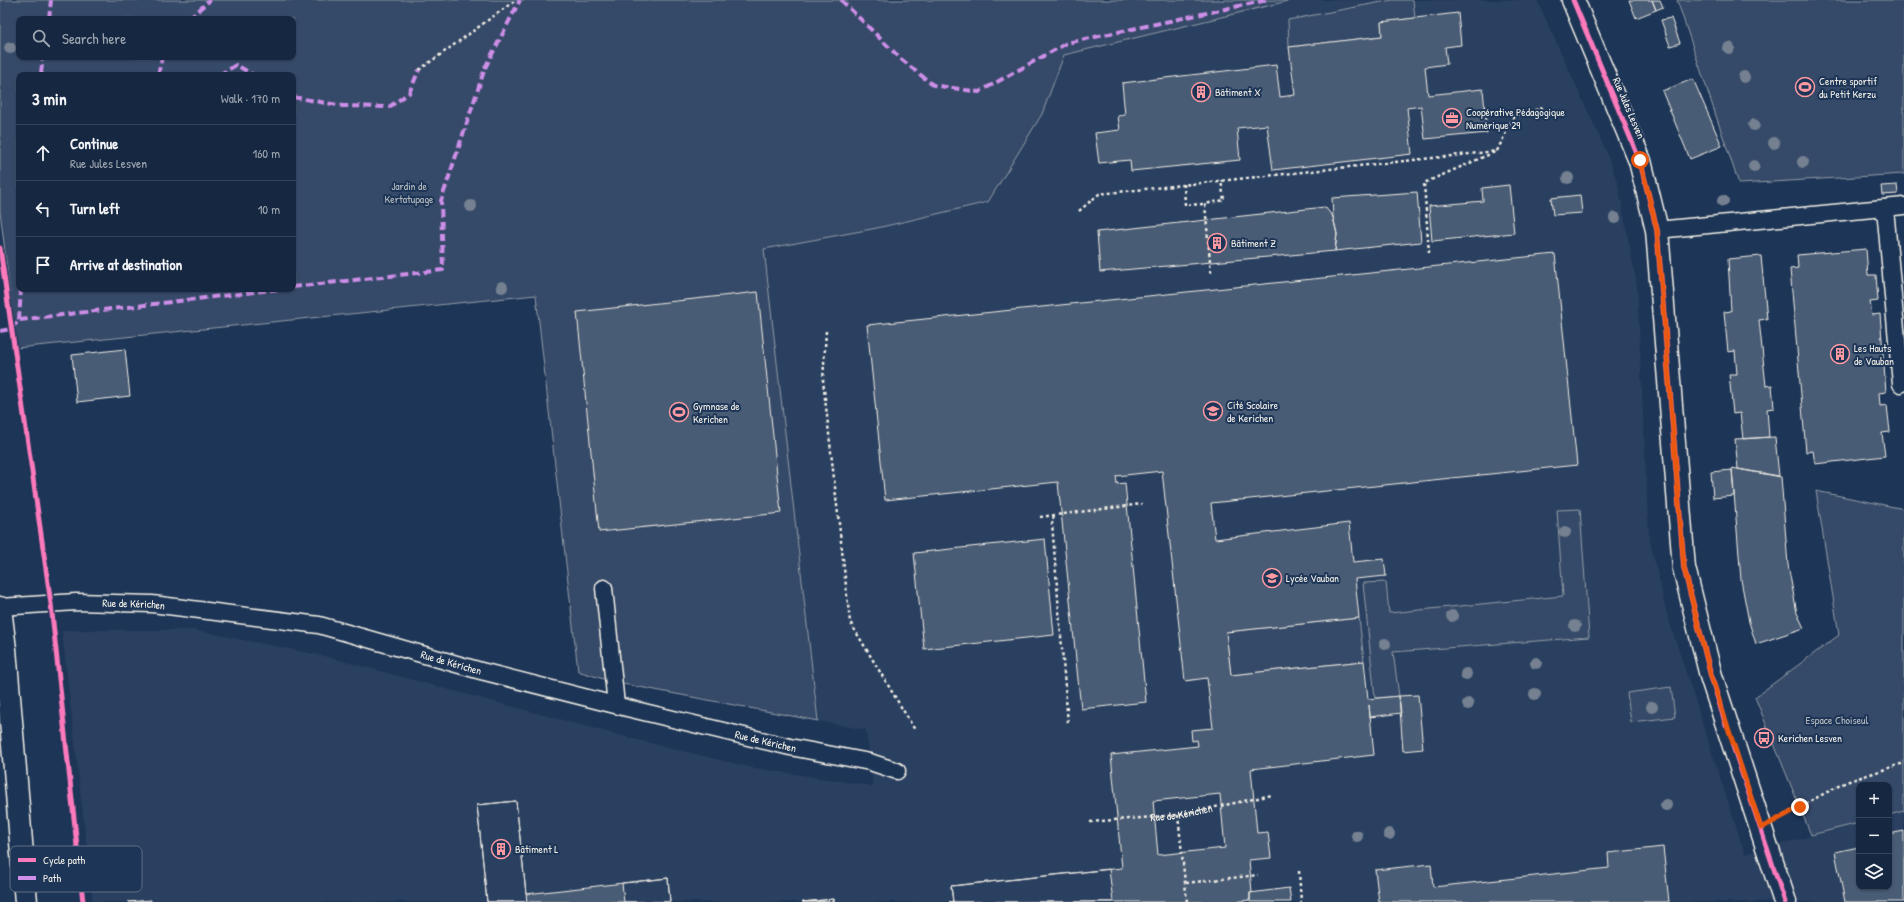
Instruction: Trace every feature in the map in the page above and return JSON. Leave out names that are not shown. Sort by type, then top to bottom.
[{"type":"street","name":"Rue Jules Lesven","points":[[1573,0],[1640,160],[1657,230],[1684,568],[1711,676],[1784,902]]},
{"type":"street","points":[[0,608],[5,649],[21,846]]},
{"type":"street","points":[[25,892],[26,902]]},
{"type":"lane","points":[[1657,230],[1904,206]]},
{"type":"lane","points":[[1885,208],[1901,384]]},
{"type":"lane","points":[[604,588],[616,705]]},
{"type":"lane","name":"Rue de Kérichen","points":[[0,608],[76,602],[152,604],[319,625],[481,671],[790,747],[870,762],[897,771]]},
{"type":"path","points":[[419,70],[516,0]]},
{"type":"path","points":[[1429,253],[1424,183],[1497,151],[1514,116],[1543,108]]},
{"type":"path","points":[[1079,211],[1099,194],[1497,151]]},
{"type":"path","points":[[1184,184],[1185,206],[1205,204],[1224,200],[1221,180]]},
{"type":"path","points":[[1205,204],[1211,273]]},
{"type":"path","points":[[826,331],[823,380],[850,622],[915,730]]},
{"type":"path","points":[[1040,517],[1142,504]]},
{"type":"path","points":[[1054,516],[1052,523],[1068,724]]},
{"type":"path","points":[[1761,828],[1846,782],[1904,763]]},
{"type":"path","points":[[1178,815],[1187,902]]},
{"type":"path","points":[[1299,870],[1301,902]]},
{"type":"path","points":[[1186,883],[1258,875]]},
{"type":"shaded area","name":"Cité Scolaire de Kerichen","points":[[1292,0],[1537,0],[1606,151],[1618,184],[1637,285],[1649,537],[1667,614],[1745,854],[1856,824],[1856,890],[1892,890],[1892,814],[1904,812],[1904,902],[93,902],[92,892],[142,892],[142,846],[87,846],[62,631],[194,630],[324,656],[630,738],[749,767],[873,786],[866,730],[818,721],[764,248],[877,228],[988,202],[1042,114],[1064,55]]},
{"type":"green space","name":"Jardin de Kertatupage","points":[[0,0],[1292,0],[1064,55],[1042,114],[988,202],[877,228],[764,249],[818,721],[613,682],[578,671],[536,295],[17,348],[0,211]]},
{"type":"green space","points":[[1392,0],[1413,0],[1415,18],[1381,22],[1382,36],[1289,47],[1288,20]]},
{"type":"green space","name":"Centre sportif du Petit Kerzu","points":[[1677,0],[1904,0],[1904,174],[1739,184]]},
{"type":"green space","name":"Espace Choiseul","points":[[1816,491],[1904,509],[1904,811],[1892,814],[1892,782],[1856,782],[1856,824],[1811,835],[1755,697],[1839,635]]},
{"type":"green space","points":[[1580,509],[1589,637],[1393,652],[1399,696],[1375,698],[1363,583],[1386,582],[1389,613],[1563,596],[1557,510]]},
{"type":"green space","points":[[1359,618],[1364,661],[1231,675],[1226,632]]},
{"type":"green space","points":[[1671,687],[1675,717],[1631,722],[1627,693]]},
{"type":"building","points":[[1629,0],[1652,0],[1656,10],[1636,18]]},
{"type":"building","points":[[1652,0],[1660,0],[1663,7],[1656,10]]},
{"type":"building","name":"Bâtiment X","points":[[1458,13],[1461,45],[1445,47],[1447,64],[1425,67],[1428,95],[1483,89],[1487,133],[1425,139],[1421,106],[1407,108],[1412,154],[1273,170],[1267,125],[1237,128],[1240,160],[1131,171],[1130,160],[1099,163],[1095,133],[1120,130],[1118,116],[1125,115],[1122,83],[1276,65],[1280,97],[1295,95],[1289,47],[1382,36],[1381,22]]},
{"type":"building","points":[[1671,18],[1680,43],[1670,46],[1661,20]]},
{"type":"building","points":[[1693,79],[1722,146],[1690,159],[1662,91]]},
{"type":"building","points":[[1509,185],[1514,233],[1432,241],[1429,206],[1483,201],[1482,188]]},
{"type":"building","points":[[1897,185],[1898,194],[1882,195],[1881,186]]},
{"type":"building","points":[[1417,192],[1421,242],[1335,251],[1337,234],[1333,217],[1332,198]]},
{"type":"building","points":[[1580,195],[1582,213],[1553,215],[1551,198]]},
{"type":"building","name":"Bâtiment Z","points":[[1325,207],[1333,217],[1337,234],[1335,251],[1100,272],[1097,232]]},
{"type":"building","name":"Les Hauts de Vauban","points":[[1866,249],[1868,275],[1876,275],[1878,301],[1870,302],[1872,315],[1880,314],[1886,392],[1879,393],[1880,406],[1887,405],[1890,432],[1882,433],[1885,456],[1815,464],[1813,451],[1806,452],[1790,269],[1798,268],[1797,255]]},
{"type":"building","name":"Lycée Vauban","points":[[1555,254],[1577,465],[1211,503],[1215,539],[1349,523],[1353,562],[1384,559],[1386,576],[1355,579],[1359,618],[1226,632],[1231,675],[1364,661],[1368,699],[1399,696],[1401,713],[1370,717],[1374,755],[1251,769],[1257,833],[1268,832],[1271,858],[1249,860],[1252,892],[1250,893],[1250,900],[1233,902],[953,902],[951,886],[1122,868],[1111,755],[1198,746],[1197,740],[1192,741],[1191,730],[1213,728],[1207,678],[1185,681],[1162,471],[1116,476],[1117,484],[1125,483],[1146,702],[1081,709],[1058,482],[885,500],[867,325]],"holes":[[[1220,794],[1225,848],[1158,855],[1153,801]]]},
{"type":"building","points":[[1761,256],[1767,319],[1759,320],[1766,386],[1772,385],[1774,408],[1767,409],[1769,437],[1743,439],[1740,413],[1733,414],[1729,374],[1737,374],[1735,351],[1728,352],[1724,312],[1731,311],[1728,259]]},
{"type":"building","name":"Gymnase de Kerichen","points":[[758,292],[781,513],[599,532],[577,312]]},
{"type":"building","points":[[125,349],[130,396],[77,402],[72,355]]},
{"type":"building","points":[[1775,437],[1779,476],[1738,469],[1735,439]]},
{"type":"building","points":[[1732,468],[1781,477],[1788,565],[1797,613],[1804,628],[1756,644],[1749,622],[1741,580]]},
{"type":"building","points":[[1732,470],[1734,496],[1713,498],[1711,472]]},
{"type":"building","points":[[1045,539],[1054,635],[924,649],[914,553]]},
{"type":"building","points":[[1418,695],[1423,749],[1403,751],[1399,696]]},
{"type":"building","name":"Bâtiment L","points":[[516,801],[526,894],[668,878],[670,902],[487,902],[477,805]]},
{"type":"building","name":"Bâtiment L","points":[[516,801],[527,902],[487,902],[477,805]]},
{"type":"building","points":[[1904,831],[1904,902],[1845,902],[1835,852],[1856,848],[1856,890],[1892,890],[1892,833]]},
{"type":"building","points":[[1663,847],[1669,902],[1379,902],[1375,870],[1431,864],[1433,887],[1609,868],[1608,853]]},
{"type":"building","points":[[1109,869],[1113,902],[953,902],[951,886]]},
{"type":"building","points":[[668,878],[670,902],[624,902],[622,883]]},
{"type":"building","points":[[1289,888],[1291,902],[1250,902],[1250,893]]},
{"type":"building","points":[[834,899],[834,902],[802,902]]},
{"type":"building","points":[[834,899],[834,902],[802,902]]},
{"type":"building","points":[[151,900],[151,902],[128,902]]},
{"type":"marked path","points":[[49,16],[51,0]]},
{"type":"marked path","points":[[192,16],[210,0]]},
{"type":"marked path","points":[[296,287],[443,270],[441,201],[485,68],[520,0]]},
{"type":"marked path","points":[[841,0],[901,59],[933,85],[979,92],[1067,43],[1267,0]]},
{"type":"marked path","points":[[41,72],[43,60]]},
{"type":"marked path","points":[[159,72],[161,60]]},
{"type":"marked path","points":[[224,72],[236,65],[249,72]]},
{"type":"marked path","points":[[296,98],[343,106],[389,107],[409,93],[419,70]]},
{"type":"marked path","points":[[19,320],[21,292]]},
{"type":"marked path","points":[[0,331],[11,329],[19,320],[255,292]]},
{"type":"cycle path","points":[[1573,0],[1640,161],[1657,230],[1684,568],[1711,676],[1726,725]]},
{"type":"cycle path","points":[[0,248],[51,604],[77,846]]},
{"type":"cycle path","points":[[1733,746],[1785,902]]},
{"type":"cycle path","points":[[82,892],[83,902]]},
{"type":"place","name":"Centre sportif du Petit Kerzu","points":[[1805,87]]},
{"type":"place","name":"Bâtiment X","points":[[1201,92]]},
{"type":"place","name":"Coopérative Pédagogique Numérique 29","points":[[1452,118]]},
{"type":"place","name":"Bâtiment Z","points":[[1217,243]]},
{"type":"place","name":"Les Hauts de Vauban","points":[[1840,354]]},
{"type":"place","name":"Cité Scolaire de Kerichen","points":[[1213,411]]},
{"type":"place","name":"Gymnase de Kerichen","points":[[679,412]]},
{"type":"place","name":"Lycée Vauban","points":[[1272,578]]},
{"type":"place","name":"Kerichen Lesven","points":[[1764,738]]},
{"type":"place","name":"Bâtiment L","points":[[501,849]]},
{"type":"route","points":[[1640,160],[1657,230],[1684,568],[1711,676],[1761,828],[1800,807]]}]
